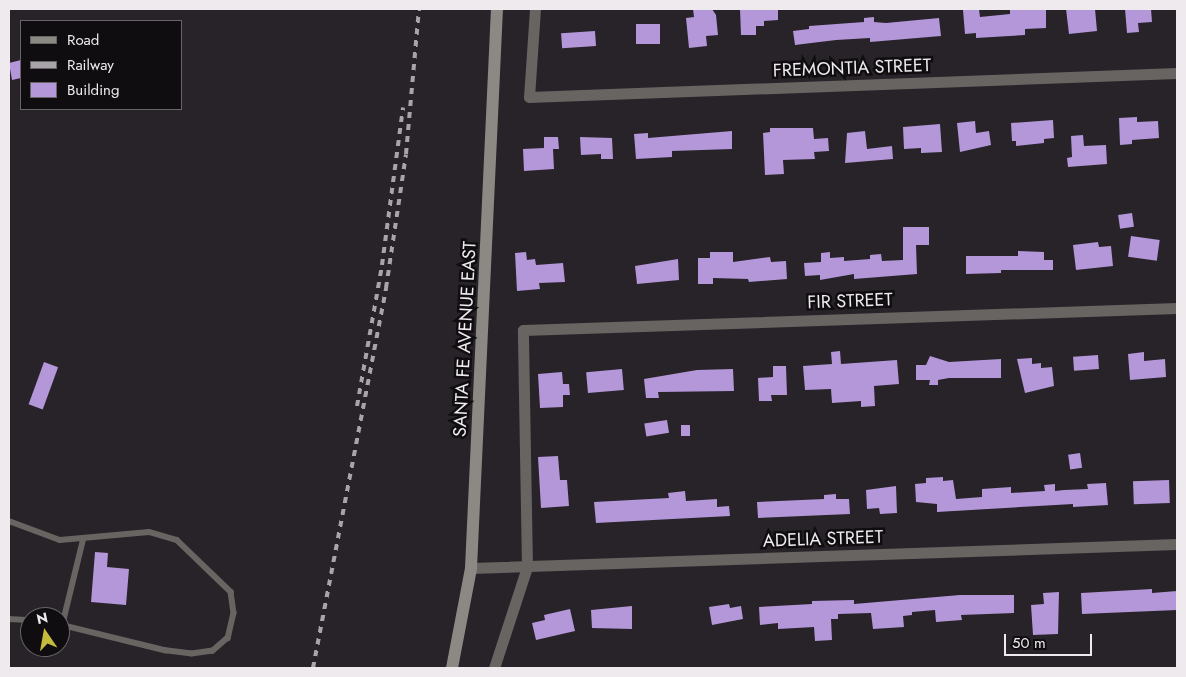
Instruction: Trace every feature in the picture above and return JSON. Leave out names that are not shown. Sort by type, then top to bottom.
[{"type":"street","name":"SANTA FE AVENUE EAST","points":[[452,668],[471,568],[497,9]]},
{"type":"street","name":"FREMONTIA STREET","points":[[534,9],[529,97],[1177,73]]},
{"type":"street","name":"FIR STREET","points":[[527,567],[523,330],[1177,308]]},
{"type":"street","name":"ADELIA STREET","points":[[471,568],[1177,544]]},
{"type":"street","points":[[494,668],[527,567]]},
{"type":"lane","points":[[9,521],[60,540],[83,540],[149,532],[177,540],[231,592],[234,613],[228,638],[213,651],[192,654],[166,651],[70,627]]},
{"type":"lane","points":[[66,607],[83,540]]},
{"type":"building","points":[[693,9],[712,9],[716,15],[718,35],[706,36],[707,46],[689,48],[686,18],[694,17]]},
{"type":"building","points":[[740,9],[778,9],[778,20],[764,21],[764,26],[756,26],[756,35],[741,35]]},
{"type":"building","points":[[979,9],[980,17],[1010,14],[1010,9],[1046,9],[1046,28],[1025,29],[1025,35],[976,38],[976,33],[965,34],[963,10]]},
{"type":"building","points":[[1066,9],[1095,9],[1097,31],[1069,34]]},
{"type":"building","points":[[1125,9],[1151,9],[1152,22],[1138,23],[1139,32],[1127,33]]},
{"type":"building","points":[[874,17],[874,22],[886,23],[939,18],[941,36],[870,42],[870,38],[836,40],[795,45],[793,31],[809,29],[809,26],[864,22],[864,18]]},
{"type":"building","points":[[636,24],[660,24],[660,44],[636,44]]},
{"type":"building","points":[[595,31],[596,46],[562,48],[561,33]]},
{"type":"building","points":[[20,60],[20,78],[12,80],[9,63]]},
{"type":"building","points":[[1137,117],[1137,122],[1158,121],[1159,138],[1132,140],[1132,144],[1120,145],[1119,118]]},
{"type":"building","points":[[1053,120],[1054,138],[1044,139],[1044,143],[1016,146],[1016,141],[1012,141],[1011,123]]},
{"type":"building","points":[[975,121],[976,133],[989,131],[991,145],[960,152],[957,123]]},
{"type":"building","points":[[940,124],[942,152],[921,153],[921,148],[904,149],[903,127]]},
{"type":"building","points":[[770,128],[813,128],[814,139],[828,138],[829,151],[814,152],[815,159],[783,160],[784,174],[765,175],[763,133],[770,132]]},
{"type":"building","points":[[732,131],[732,149],[672,151],[672,157],[636,159],[634,134],[648,133],[648,138]]},
{"type":"building","points":[[865,131],[867,149],[892,146],[893,159],[845,163],[847,133]]},
{"type":"building","points":[[1083,135],[1084,146],[1106,145],[1107,164],[1068,167],[1067,158],[1072,157],[1071,136]]},
{"type":"building","points":[[544,137],[558,137],[559,149],[553,149],[554,169],[524,171],[523,149],[544,148]]},
{"type":"building","points":[[580,137],[612,138],[613,159],[601,159],[601,154],[581,155]]},
{"type":"building","points":[[1132,213],[1134,227],[1120,229],[1118,215]]},
{"type":"building","points":[[903,227],[929,227],[929,245],[916,245],[917,274],[854,279],[854,274],[820,280],[820,275],[805,276],[804,263],[821,262],[821,253],[830,252],[830,258],[844,257],[844,261],[870,259],[870,255],[881,254],[882,261],[903,260]]},
{"type":"building","points":[[1131,236],[1160,240],[1157,261],[1128,257]]},
{"type":"building","points":[[1098,242],[1099,247],[1111,246],[1113,266],[1076,270],[1073,245]]},
{"type":"building","points":[[1018,251],[1044,252],[1044,260],[1053,260],[1053,270],[1001,270],[1001,273],[966,274],[966,256],[1018,256]]},
{"type":"building","points":[[526,252],[527,260],[535,259],[536,265],[563,263],[565,282],[539,283],[540,289],[517,291],[515,253]]},
{"type":"building","points":[[710,252],[733,252],[733,262],[770,257],[771,262],[786,261],[787,279],[749,282],[748,279],[713,278],[713,284],[698,284],[698,258],[710,258]]},
{"type":"building","points":[[678,259],[679,280],[637,284],[635,266]]},
{"type":"building","points":[[840,351],[841,364],[897,360],[899,384],[874,386],[875,406],[861,407],[861,401],[832,403],[831,389],[805,390],[803,366],[832,364],[831,352]]},
{"type":"building","points":[[1144,352],[1144,361],[1165,359],[1166,377],[1130,380],[1128,354]]},
{"type":"building","points":[[1098,355],[1099,369],[1074,371],[1073,357]]},
{"type":"building","points":[[930,356],[949,362],[1001,359],[1001,378],[949,378],[938,380],[938,385],[929,385],[930,380],[916,380],[916,365],[926,365]]},
{"type":"building","points":[[1032,358],[1032,364],[1041,363],[1041,368],[1052,367],[1054,386],[1025,393],[1017,359]]},
{"type":"building","points":[[44,362],[58,367],[43,409],[29,404]]},
{"type":"building","points":[[773,366],[786,366],[787,395],[771,395],[772,401],[759,401],[758,378],[773,377]]},
{"type":"building","points":[[622,369],[624,390],[588,393],[586,372]]},
{"type":"building","points":[[733,369],[734,391],[658,392],[659,398],[646,398],[644,379],[697,370]]},
{"type":"building","points":[[562,372],[563,384],[569,384],[570,395],[563,395],[563,407],[540,408],[538,374]]},
{"type":"building","points":[[667,420],[669,433],[646,436],[644,424]]},
{"type":"building","points":[[681,425],[690,425],[690,436],[681,436]]},
{"type":"building","points":[[1080,453],[1082,468],[1070,470],[1068,455]]},
{"type":"building","points":[[558,456],[560,480],[567,480],[569,506],[541,508],[538,457]]},
{"type":"building","points":[[943,477],[943,481],[953,480],[956,499],[982,497],[982,489],[1011,487],[1011,493],[1045,491],[1044,485],[1055,484],[1055,491],[1088,489],[1087,484],[1106,483],[1108,505],[1073,507],[1073,504],[937,512],[937,504],[916,502],[915,484],[926,483],[926,478]]},
{"type":"building","points":[[1169,480],[1170,503],[1134,504],[1133,481]]},
{"type":"building","points":[[896,486],[897,513],[880,514],[879,508],[867,509],[866,490]]},
{"type":"building","points":[[685,491],[686,501],[717,499],[717,507],[729,506],[730,516],[596,523],[594,502],[669,498],[668,493]]},
{"type":"building","points":[[836,494],[836,499],[849,499],[850,514],[758,518],[757,502],[824,499],[824,495]]},
{"type":"building","points":[[95,552],[108,553],[107,567],[129,569],[126,605],[91,602]]},
{"type":"building","points":[[1152,589],[1152,593],[1177,591],[1177,610],[1082,614],[1081,593]]},
{"type":"building","points":[[1059,592],[1058,634],[1033,635],[1031,605],[1044,604],[1043,593]]},
{"type":"building","points":[[960,595],[1014,595],[1014,613],[961,615],[962,620],[936,622],[935,610],[912,612],[912,615],[903,616],[904,627],[873,629],[871,613],[838,614],[838,619],[831,619],[832,640],[815,641],[814,627],[778,629],[778,623],[760,625],[759,607],[812,604],[812,601],[854,600],[854,604]]},
{"type":"building","points":[[729,604],[730,608],[741,606],[743,619],[712,625],[709,607]]},
{"type":"building","points":[[632,606],[632,629],[592,628],[591,610]]},
{"type":"building","points":[[570,609],[575,631],[536,640],[532,623],[545,620],[544,615]]},
{"type":"railway","points":[[313,668],[386,288],[406,154],[419,9]]},
{"type":"railway","points":[[357,406],[382,265],[403,107]]}]
